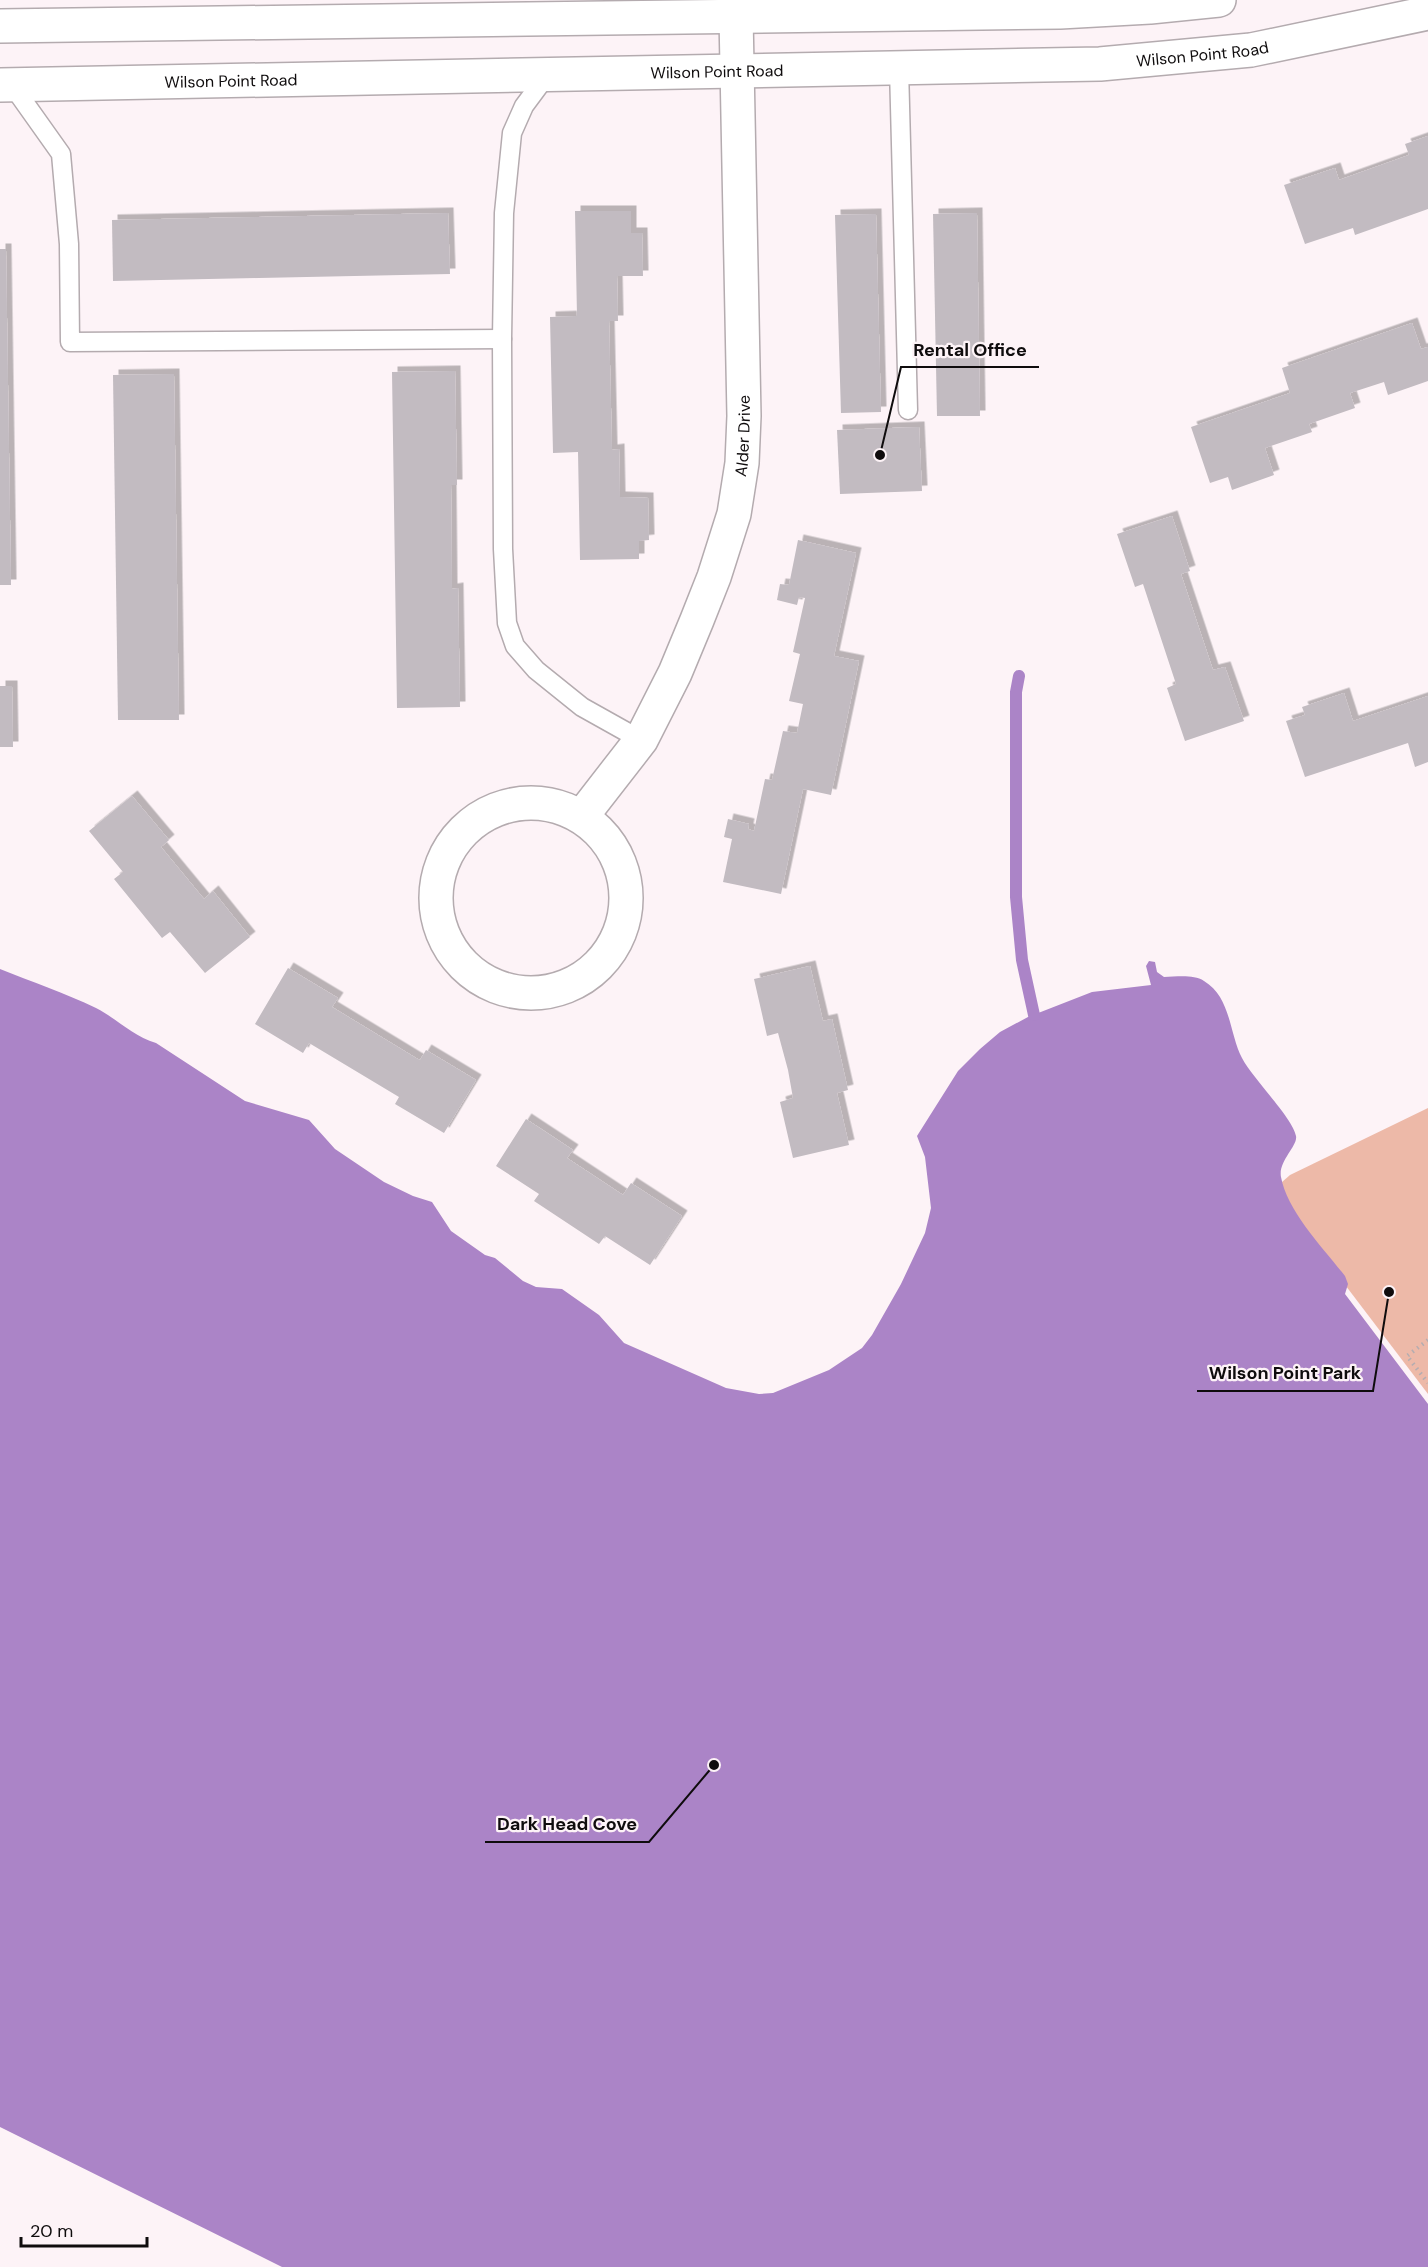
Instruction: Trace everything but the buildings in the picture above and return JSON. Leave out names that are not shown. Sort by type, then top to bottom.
[{"type":"street","points":[[0,26],[1060,12],[1219,0]]},
{"type":"street","name":"Wilson Point Road","points":[[6,85],[1077,65],[1180,58],[1251,50],[1428,13]]},
{"type":"street","name":"Alder Drive","points":[[582,816],[641,740],[675,673],[714,577],[734,514],[742,463],[744,416],[736,16]]},
{"type":"street","points":[[523,802],[554,804],[582,816],[606,838],[621,867],[627,900],[621,932],[604,961],[579,982],[548,993],[514,993],[483,982],[458,961],[442,935],[435,906],[437,876],[449,848],[468,825],[494,809],[523,802]]},
{"type":"lane","points":[[900,68],[908,410]]},
{"type":"lane","points":[[547,75],[524,106],[512,133],[504,213],[503,549],[507,623],[516,646],[536,670],[582,706],[641,740]]},
{"type":"lane","points":[[6,85],[61,154],[69,244],[69,342],[502,339]]},
{"type":"path","points":[[1428,1340],[1407,1356],[1428,1383]]},
{"type":"shaded area","points":[[1149,961],[1155,962],[1157,972],[1164,977],[1195,977],[1204,981],[1220,996],[1242,1058],[1288,1119],[1296,1136],[1281,1171],[1285,1190],[1291,1203],[1307,1229],[1345,1276],[1348,1284],[1345,1294],[1428,1404],[1428,2267],[282,2267],[0,2127],[0,969],[104,1012],[245,1101],[309,1120],[335,1149],[384,1182],[432,1202],[451,1231],[485,1255],[495,1258],[523,1281],[536,1287],[562,1289],[599,1315],[624,1343],[726,1388],[759,1394],[773,1393],[829,1370],[862,1348],[872,1335],[901,1284],[925,1233],[931,1208],[925,1157],[917,1136],[958,1071],[1000,1032],[1028,1017],[1092,992],[1151,985],[1146,966]]},
{"type":"shaded area","points":[[1428,1108],[1428,1394],[1273,1190],[1290,1175]]},
{"type":"waterway","points":[[1019,676],[1016,692],[1016,897],[1022,960],[1034,1015]]},
{"type":"place","name":"Rental Office","points":[[880,455]]},
{"type":"place","name":"Wilson Point Park","points":[[1389,1292]]},
{"type":"place","name":"Dark Head Cove","points":[[714,1765]]}]
